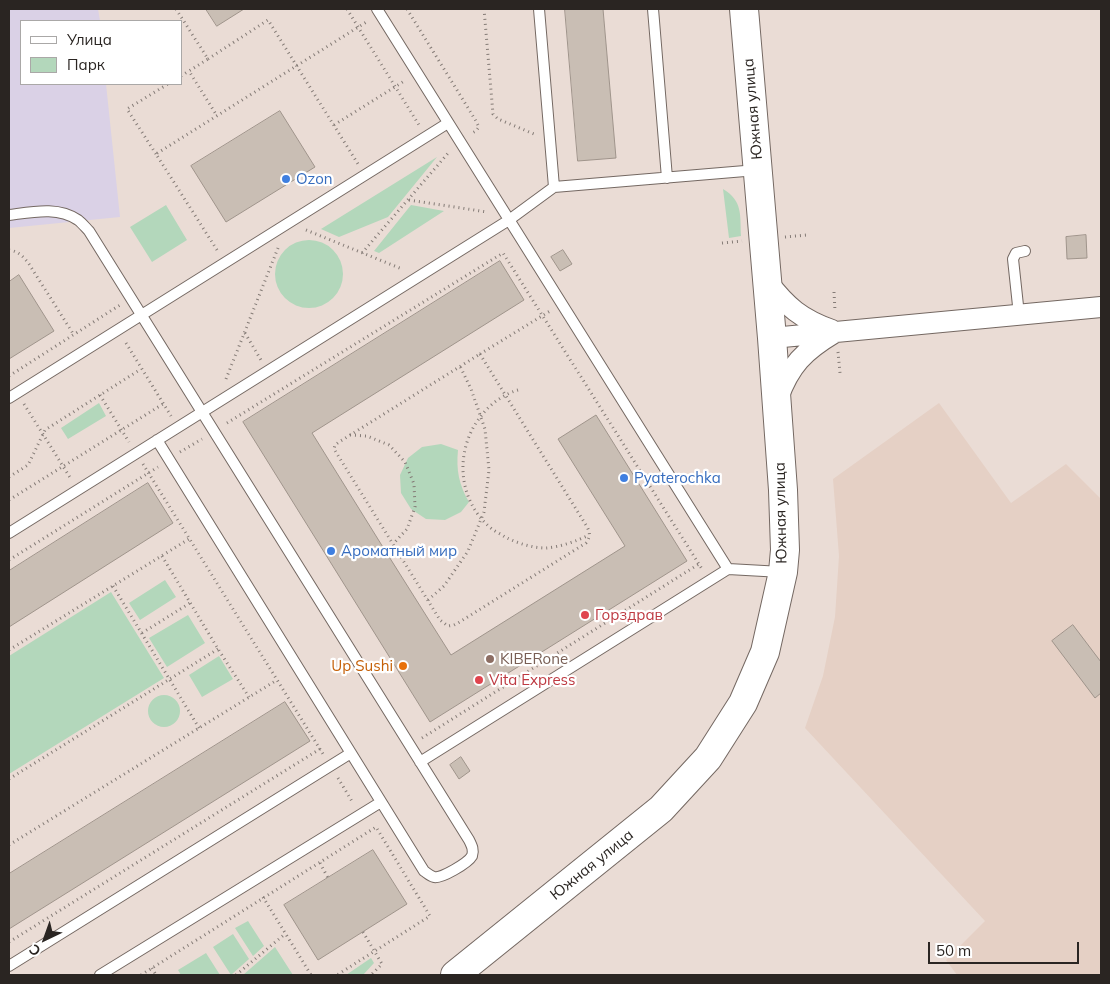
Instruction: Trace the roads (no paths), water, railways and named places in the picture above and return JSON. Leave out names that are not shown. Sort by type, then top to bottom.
[{"type":"street","name":"Южная улица","points":[[455,975],[661,809],[708,758],[743,702],[765,652],[783,572],[785,550],[783,490],[772,338],[744,9]]},
{"type":"street","points":[[767,281],[780,298],[796,313],[815,324],[837,332]]},
{"type":"street","points":[[772,338],[1101,307]]},
{"type":"street","points":[[776,405],[784,382],[797,361],[815,344],[837,332]]},
{"type":"lane","points":[[539,9],[554,187]]},
{"type":"lane","points":[[653,9],[667,178]]},
{"type":"lane","points":[[378,11],[728,570]]},
{"type":"lane","points":[[13,395],[448,123]]},
{"type":"lane","points":[[9,533],[421,276],[554,187],[758,170]]},
{"type":"lane","points":[[9,214],[48,211],[66,213],[79,221],[89,231],[470,840],[473,854],[469,860],[441,877],[435,878],[424,870],[157,440]]},
{"type":"lane","points":[[1019,315],[1014,259],[1016,253],[1025,251]]},
{"type":"lane","points":[[420,762],[728,570],[783,572]]},
{"type":"lane","points":[[9,966],[351,753]]},
{"type":"lane","points":[[100,975],[381,802]]},
{"type":"place","name":"Ozon","points":[[286,179]]},
{"type":"place","name":"Pyaterochka","points":[[624,478]]},
{"type":"place","name":"Ароматный мир","points":[[331,551]]},
{"type":"place","name":"Горздрав","points":[[585,615]]},
{"type":"place","name":"KIBERone","points":[[490,659]]},
{"type":"place","name":"Up Sushi","points":[[403,666]]},
{"type":"place","name":"Vita Express","points":[[479,680]]}]
